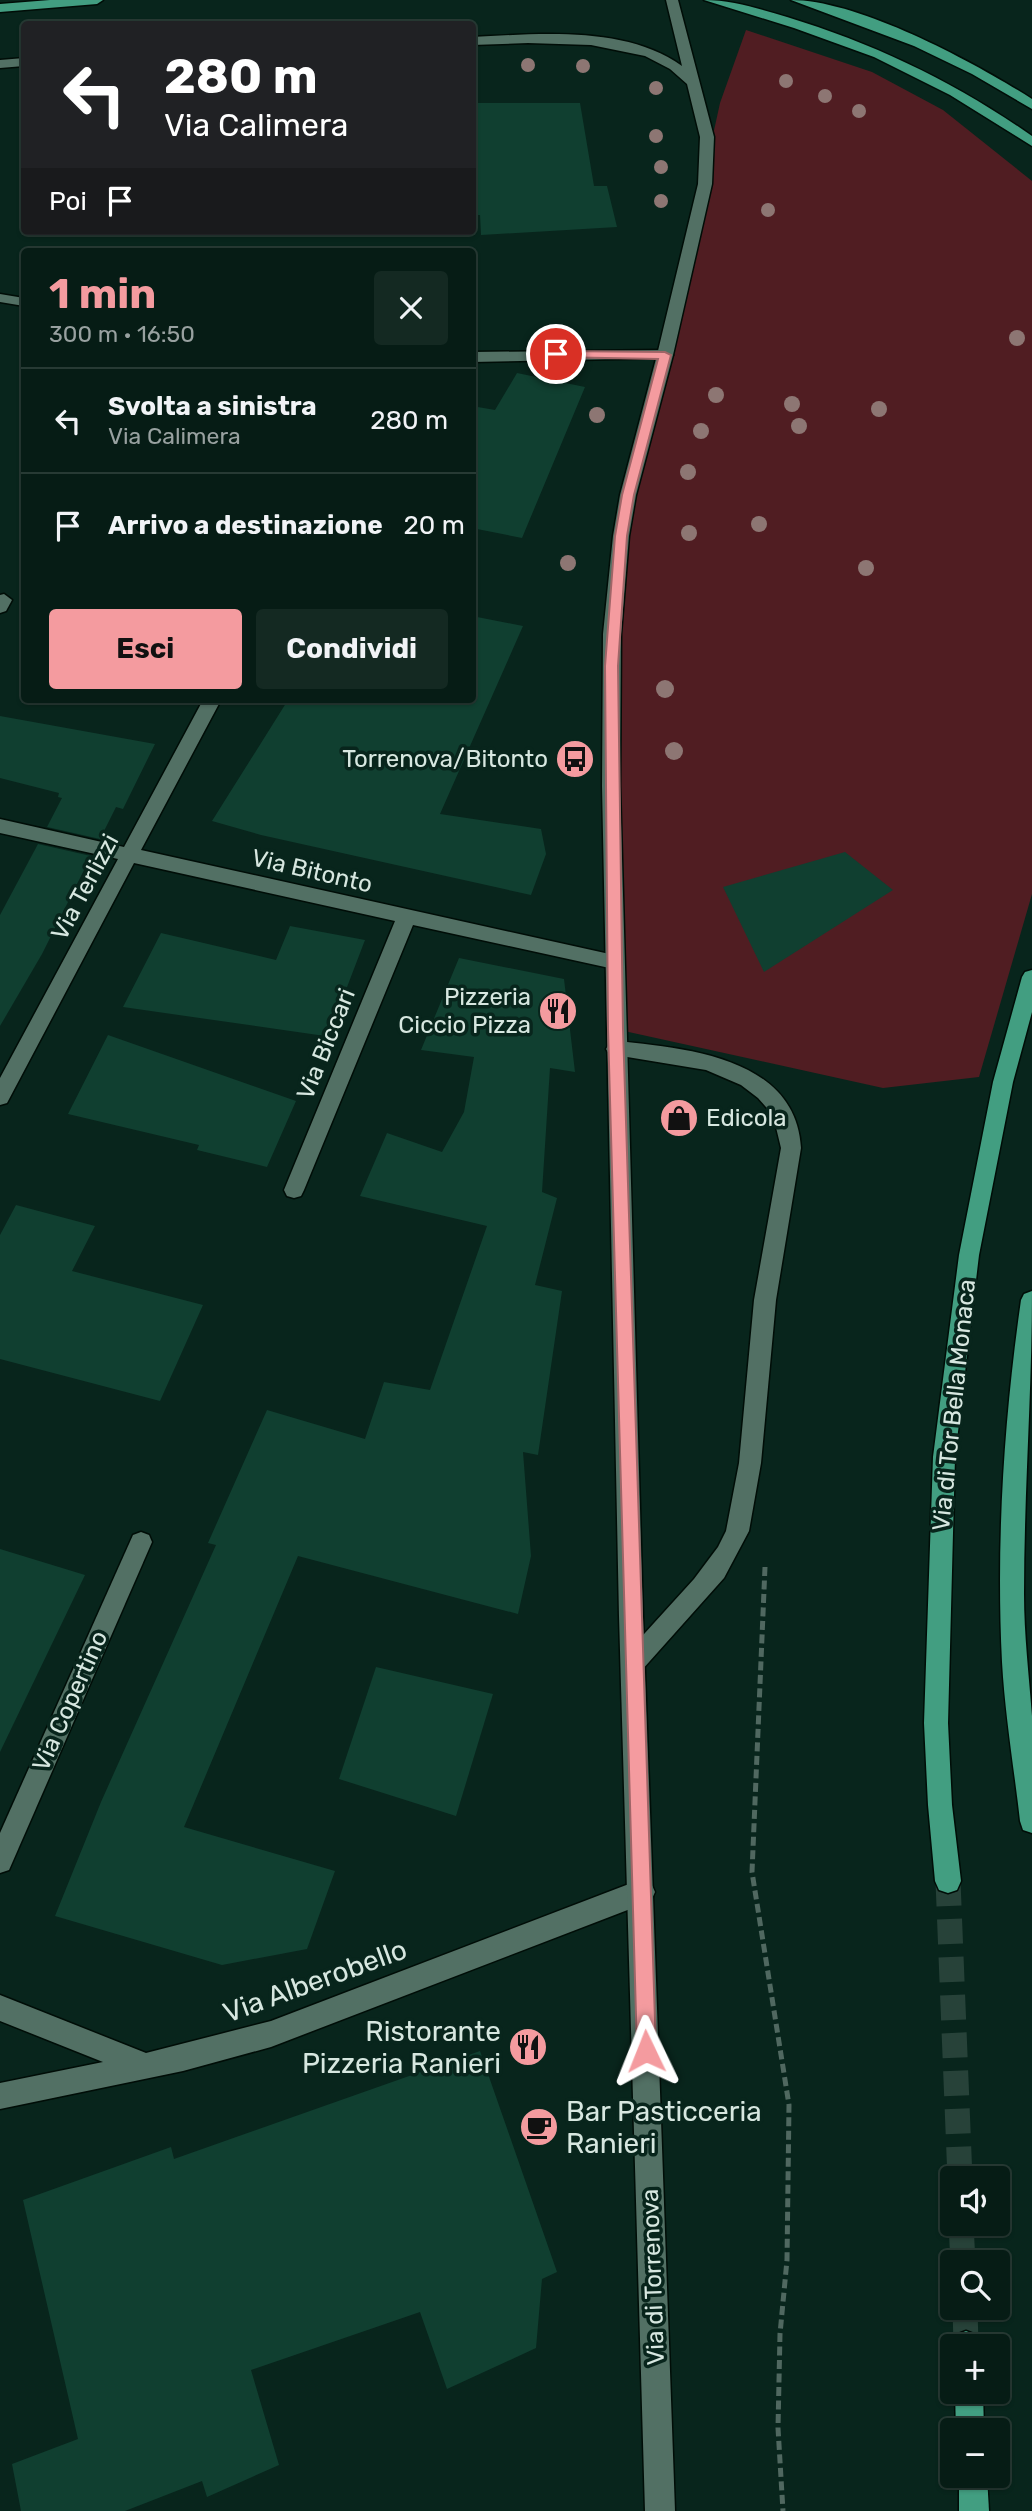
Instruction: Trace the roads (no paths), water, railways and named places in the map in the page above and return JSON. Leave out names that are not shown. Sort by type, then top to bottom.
[{"type":"main road","points":[[0,8],[97,0]]},
{"type":"main road","points":[[710,0],[803,24],[904,64],[974,101],[1032,142]]},
{"type":"main road","points":[[797,0],[913,40],[969,66],[1032,105]]},
{"type":"main road","name":"Via di Tor Bella Monaca","points":[[948,1881],[940,1805],[936,1723],[944,1458],[969,1255],[1003,1082],[1032,977]]},
{"type":"main road","points":[[1032,1300],[1020,1382],[1014,1479],[1012,1597],[1014,1664],[1032,1821]]},
{"type":"main road","points":[[973,2488],[974,2511]]},
{"type":"street","name":"Via di Torrenova","points":[[660,2511],[616,1049],[611,732],[616,579],[628,495],[665,355],[705,184],[707,136],[672,0]]},
{"type":"street","points":[[476,41],[551,38],[602,42],[662,60],[683,71],[695,84]]},
{"type":"street","points":[[0,64],[21,62]]},
{"type":"street","points":[[0,298],[21,302]]},
{"type":"street","points":[[476,357],[665,355]]},
{"type":"street","name":"Via Terlizzi","points":[[0,1097],[210,703]]},
{"type":"street","name":"Via Bitonto","points":[[0,826],[614,962]]},
{"type":"street","name":"Via Biccari","points":[[294,1190],[406,918]]},
{"type":"street","points":[[616,1049],[698,1060],[739,1074],[767,1093],[786,1120],[791,1152],[765,1301],[757,1407],[744,1507],[733,1543],[707,1580],[633,1663]]},
{"type":"street","name":"Via Copertino","points":[[0,1861],[141,1542]]},
{"type":"street","name":"Via Alberobello","points":[[0,2096],[226,2047],[305,2022],[642,1892]]},
{"type":"street","points":[[0,2008],[145,2065]]},
{"type":"tunnel","points":[[948,1881],[959,2166]]},
{"type":"tunnel","points":[[962,2236],[962,2250]]},
{"type":"tunnel","points":[[965,2320],[966,2334]]},
{"type":"place","name":"Torrenova/Bitonto","points":[[575,759]]},
{"type":"place","name":"Pizzeria Ciccio Pizza","points":[[558,1011]]},
{"type":"place","name":"Edicola","points":[[679,1118]]},
{"type":"place","name":"Ristorante Pizzeria Ranieri","points":[[528,2047]]},
{"type":"place","name":"Bar Pasticceria Ranieri","points":[[539,2127]]}]
